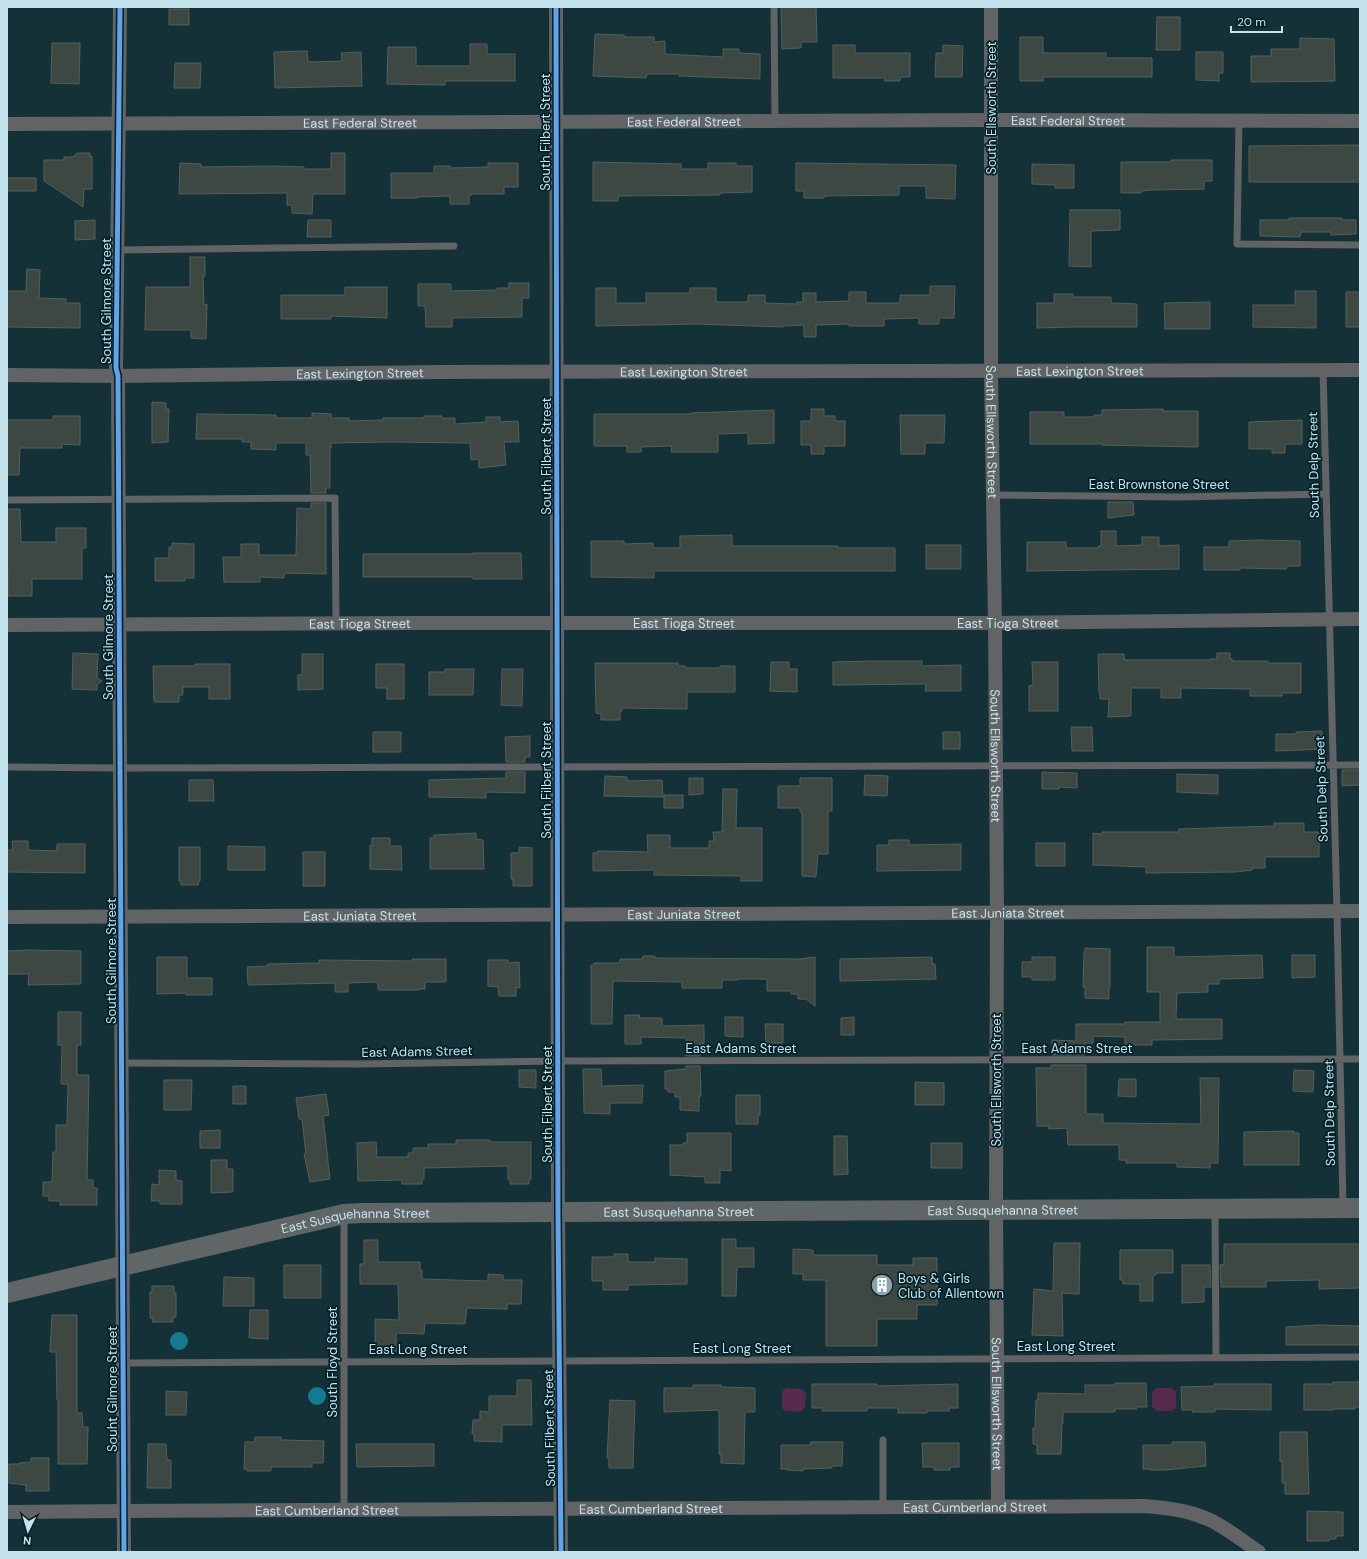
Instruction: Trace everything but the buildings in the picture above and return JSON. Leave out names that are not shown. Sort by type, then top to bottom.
[{"type":"main road","name":"East Susquehanna Street","points":[[7,1294],[344,1214],[361,1212],[1351,1208]]},
{"type":"street","name":"South Gilmore Street","points":[[120,7],[116,368],[118,376],[119,768],[122,917],[122,1266]]},
{"type":"street","name":"South Filbert Street","points":[[556,7],[556,622],[561,1552]]},
{"type":"street","name":"South Ellsworth Street","points":[[991,7],[991,372],[995,623],[997,912],[996,1210],[998,1506]]},
{"type":"street","name":"East Federal Street","points":[[7,124],[119,125],[991,120],[1360,121]]},
{"type":"street","name":"East Lexington Street","points":[[7,375],[118,376],[424,372],[557,373],[1360,370]]},
{"type":"street","name":"East Tioga Street","points":[[7,625],[556,622],[995,623],[1360,618]]},
{"type":"street","name":"East Juniata Street","points":[[7,917],[1360,911]]},
{"type":"street","name":"Souht Gilmore Street","points":[[122,1266],[124,1363],[124,1511]]},
{"type":"street","name":"East Cumberland Street","points":[[7,1512],[1144,1506],[1170,1508],[1195,1514],[1219,1525],[1259,1552]]},
{"type":"street","points":[[124,1511],[124,1552]]},
{"type":"lane","points":[[774,7],[775,121]]},
{"type":"lane","points":[[1239,120],[1237,244],[1360,245]]},
{"type":"lane","points":[[117,250],[454,246]]},
{"type":"lane","name":"South Delp Street","points":[[1323,370],[1340,1059],[1351,1208]]},
{"type":"lane","name":"East Brownstone Street","points":[[993,495],[1180,497],[1326,494]]},
{"type":"lane","points":[[7,500],[335,498],[336,623]]},
{"type":"lane","points":[[7,767],[119,768],[1360,764]]},
{"type":"lane","name":"East Adams Street","points":[[122,1063],[361,1064],[558,1061],[1360,1059]]},
{"type":"lane","points":[[1215,1209],[1216,1358]]},
{"type":"lane","name":"South Floyd Street","points":[[344,1214],[344,1510]]},
{"type":"lane","name":"East Long Street","points":[[124,1363],[1360,1357]]},
{"type":"lane","points":[[883,1440],[883,1507]]},
{"type":"shaded area","points":[[786,1388],[802,1389],[806,1393],[805,1407],[801,1412],[785,1411],[782,1408],[782,1392]]},
{"type":"shaded area","points":[[1157,1388],[1172,1388],[1176,1392],[1176,1408],[1172,1411],[1157,1411],[1152,1407],[1152,1392]]},
{"type":"water","points":[[179,1332],[185,1335],[188,1341],[185,1347],[179,1350],[173,1347],[170,1341],[173,1335]]},
{"type":"water","points":[[317,1387],[323,1390],[326,1396],[323,1402],[317,1405],[311,1402],[308,1396],[311,1390]]},
{"type":"cycle path","points":[[120,7],[116,368],[118,376],[124,1552]]},
{"type":"cycle path","points":[[556,7],[558,1212],[561,1552]]},
{"type":"place","name":"Boys & Girls Club of Allentown","points":[[882,1285]]}]
